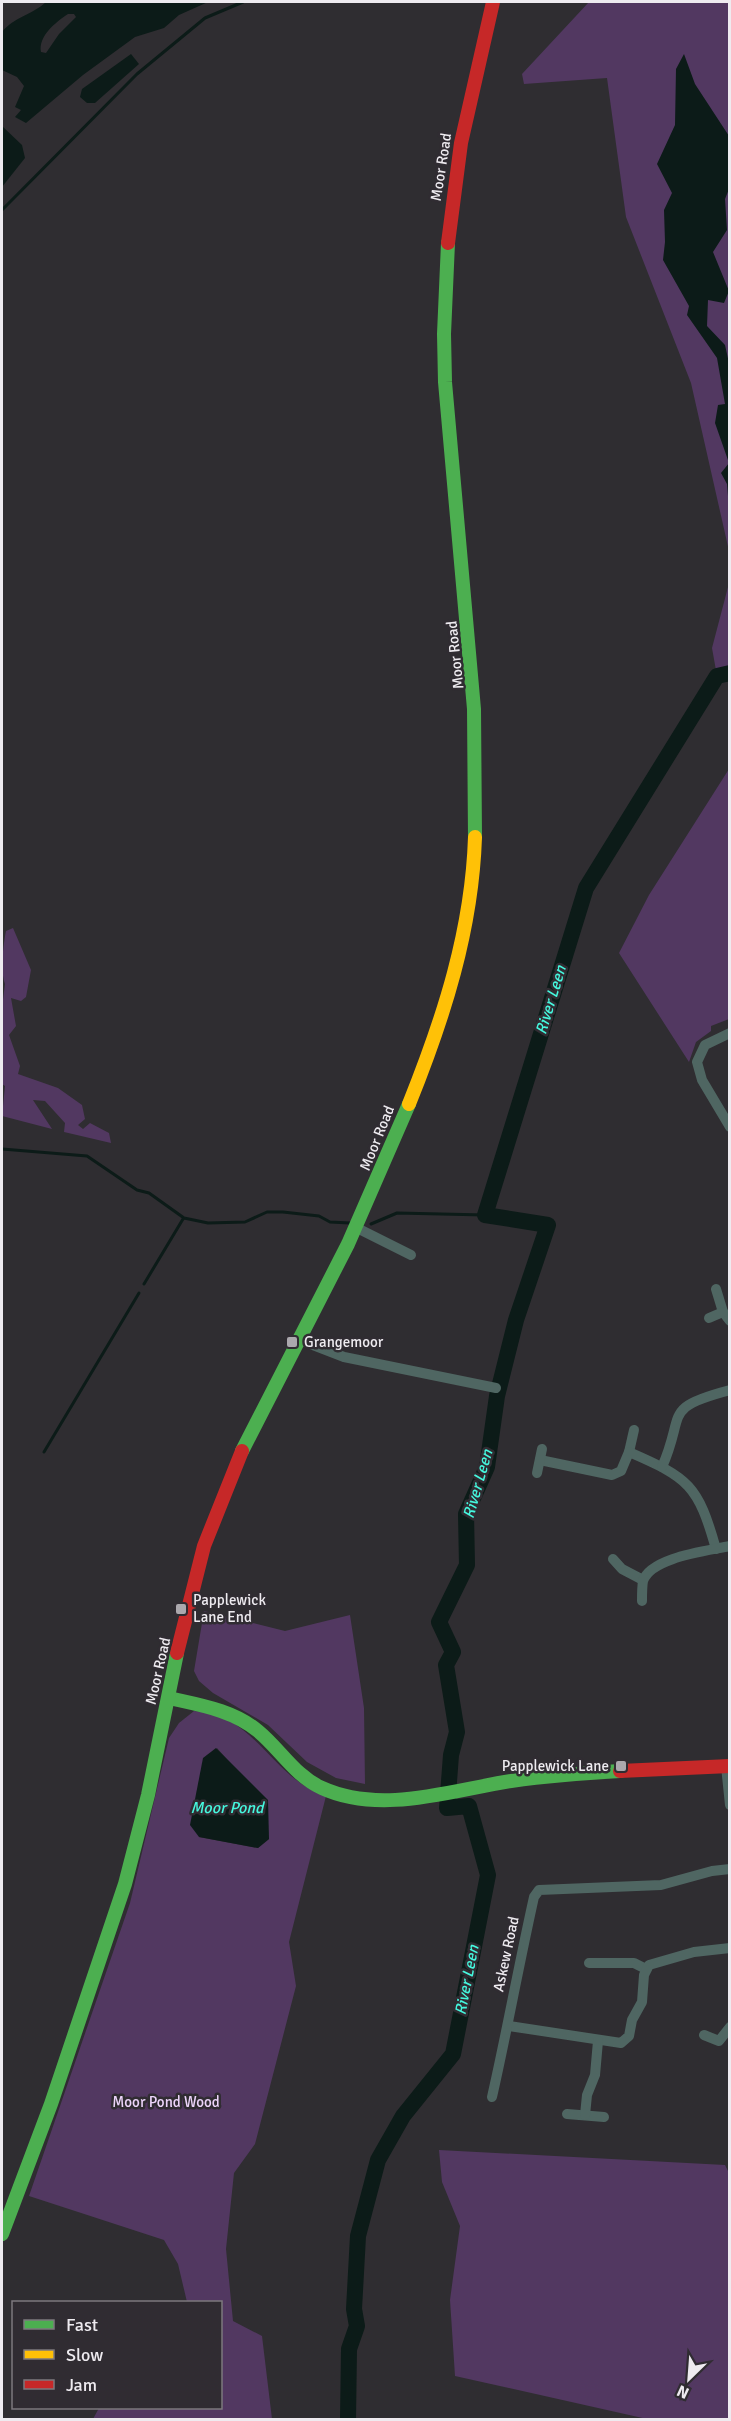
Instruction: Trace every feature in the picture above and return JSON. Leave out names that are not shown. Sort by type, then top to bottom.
[{"type":"main road","name":"Moor Road","points":[[2,2234],[43,2127],[114,1918],[140,1830],[191,1601],[214,1518],[252,1431],[357,1228],[442,1023],[461,951],[469,903],[478,793],[476,709],[451,467],[445,379],[445,327],[448,248],[456,171],[469,100],[493,2]]},
{"type":"main road","points":[[169,1698],[235,1716],[259,1732],[304,1780],[318,1788],[355,1796],[387,1799],[425,1798],[533,1778],[728,1766]]},
{"type":"street","points":[[729,1033],[705,1045],[697,1062],[702,1080],[729,1126]]},
{"type":"street","points":[[357,1228],[411,1255]]},
{"type":"street","points":[[709,1318],[726,1316],[716,1289]]},
{"type":"street","points":[[300,1340],[344,1357],[496,1388]]},
{"type":"street","points":[[662,1467],[673,1443],[674,1424],[683,1407],[691,1401],[729,1390]]},
{"type":"street","points":[[537,1473],[541,1455],[612,1475],[621,1471],[629,1452],[634,1430]]},
{"type":"street","points":[[629,1452],[662,1467],[694,1491],[709,1522],[716,1549]]},
{"type":"street","points":[[642,1600],[644,1580],[653,1568],[665,1561],[729,1546]]},
{"type":"street","points":[[614,1559],[622,1569],[644,1580]]},
{"type":"street","points":[[728,1766],[729,1805]]},
{"type":"street","name":"Askew Road","points":[[492,2097],[509,2026],[513,1991],[534,1897],[538,1890],[662,1885],[712,1871],[729,1869]]},
{"type":"street","points":[[646,1969],[657,1962],[694,1952],[729,1948]]},
{"type":"street","points":[[589,1963],[634,1964],[646,1969]]},
{"type":"street","points":[[509,2026],[598,2042],[621,2043],[628,2036],[632,2020],[644,1995],[646,1969]]},
{"type":"street","points":[[704,2035],[718,2041],[723,2039],[729,2027]]},
{"type":"street","points":[[585,2115],[587,2095],[595,2075],[598,2042]]},
{"type":"street","points":[[567,2114],[604,2117]]},
{"type":"green space","points":[[589,2],[729,2],[729,551],[691,383],[626,217],[607,78],[524,84],[522,74]]},
{"type":"green space","points":[[729,551],[729,673],[717,676],[712,648],[728,587]]},
{"type":"green space","points":[[729,769],[729,1019],[711,1026],[711,1031],[696,1042],[689,1062],[619,953],[649,895]]},
{"type":"green space","points":[[13,928],[31,970],[26,997],[21,1001],[11,998],[16,1026],[9,1035],[20,1066],[18,1074],[58,1088],[82,1105],[85,1119],[78,1125],[83,1129],[90,1123],[109,1133],[111,1143],[64,1132],[65,1123],[45,1101],[33,1100],[52,1129],[2,1116],[5,1086],[2,1084],[2,1007],[5,984],[2,958],[6,931]]},
{"type":"green space","points":[[204,1611],[285,1631],[350,1615],[364,1708],[365,1784],[336,1778],[307,1762],[268,1725],[213,1693],[199,1681],[194,1671]]},
{"type":"green space","name":"Moor Pond Wood","points":[[194,1711],[215,1715],[233,1723],[249,1735],[291,1776],[307,1788],[326,1796],[289,1942],[296,1986],[255,2144],[234,2173],[226,2249],[233,2321],[262,2336],[272,2419],[93,2419],[98,2409],[222,2409],[222,2301],[187,2301],[178,2264],[164,2240],[29,2196],[130,1903],[169,1738],[179,1723]],"holes":[[[217,1748],[238,1772],[269,1839],[258,1848],[199,1837]]]},
{"type":"green space","points":[[439,2150],[725,2165],[730,2175],[729,2419],[647,2419],[455,2376],[450,2300],[460,2226],[442,2182]]},
{"type":"water","points":[[46,2],[208,2],[179,15],[164,28],[135,37],[83,75],[26,123],[15,117],[21,110],[15,107],[24,86],[17,77],[2,70],[2,32],[12,23]],"holes":[[[68,14],[74,14],[76,17],[59,34],[46,53],[41,52],[42,40],[49,30]]]},
{"type":"water","points":[[131,54],[139,64],[95,103],[87,103],[80,97],[82,89]]},
{"type":"water","points":[[684,54],[695,84],[729,136],[729,189],[725,199],[727,230],[713,252],[729,291],[724,303],[708,300],[707,326],[725,345],[729,363],[729,463],[715,423],[718,405],[725,404],[717,358],[687,315],[689,306],[663,260],[664,210],[672,193],[657,164],[675,125],[676,69]]},
{"type":"water","points":[[2,126],[22,145],[25,158],[2,187]]},
{"type":"water","points":[[729,463],[729,508],[727,484],[721,473]]},
{"type":"water","name":"Moor Pond","points":[[216,1748],[268,1800],[269,1839],[258,1848],[199,1837],[190,1825],[203,1758]]},
{"type":"waterway","points":[[2,210],[137,74],[205,18],[243,2]]},
{"type":"waterway","name":"River Leen","points":[[348,2420],[349,2349],[357,2326],[354,2309],[358,2236],[378,2160],[403,2116],[453,2054],[488,1875],[469,1806],[447,1808],[451,1755],[457,1732],[446,1665],[453,1652],[439,1622],[467,1565],[466,1514],[487,1467],[497,1396],[516,1320],[548,1225],[485,1215],[586,888],[717,676],[730,673]]},
{"type":"waterway","points":[[2,1149],[87,1156],[137,1190],[149,1193],[184,1218],[208,1223],[245,1222],[267,1212],[283,1212],[319,1216],[330,1222],[350,1223]]},
{"type":"waterway","points":[[371,1224],[397,1213],[485,1215]]},
{"type":"waterway","points":[[144,1284],[183,1219]]},
{"type":"waterway","points":[[44,1452],[139,1293]]},
{"type":"traffic: fast","points":[[448,243],[444,334],[445,382],[474,709],[475,837]]},
{"type":"traffic: fast","points":[[242,1451],[348,1244],[409,1104]]},
{"type":"traffic: fast","points":[[2,2234],[51,2104],[125,1884],[148,1795],[177,1653]]},
{"type":"traffic: fast","points":[[169,1698],[216,1709],[238,1718],[266,1738],[312,1783],[345,1796],[368,1800],[416,1798],[511,1781],[620,1771]]},
{"type":"traffic: slow","points":[[409,1104],[434,1039],[454,973],[468,906],[475,837]]},
{"type":"traffic: jam","points":[[448,243],[461,143],[493,2]]},
{"type":"traffic: jam","points":[[177,1653],[204,1546],[242,1451]]},
{"type":"traffic: jam","points":[[620,1771],[730,1766]]},
{"type":"place","name":"Grangemoor","points":[[292,1342]]},
{"type":"place","name":"Papplewick Lane End","points":[[181,1609]]},
{"type":"place","name":"Papplewick Lane","points":[[621,1766]]}]
